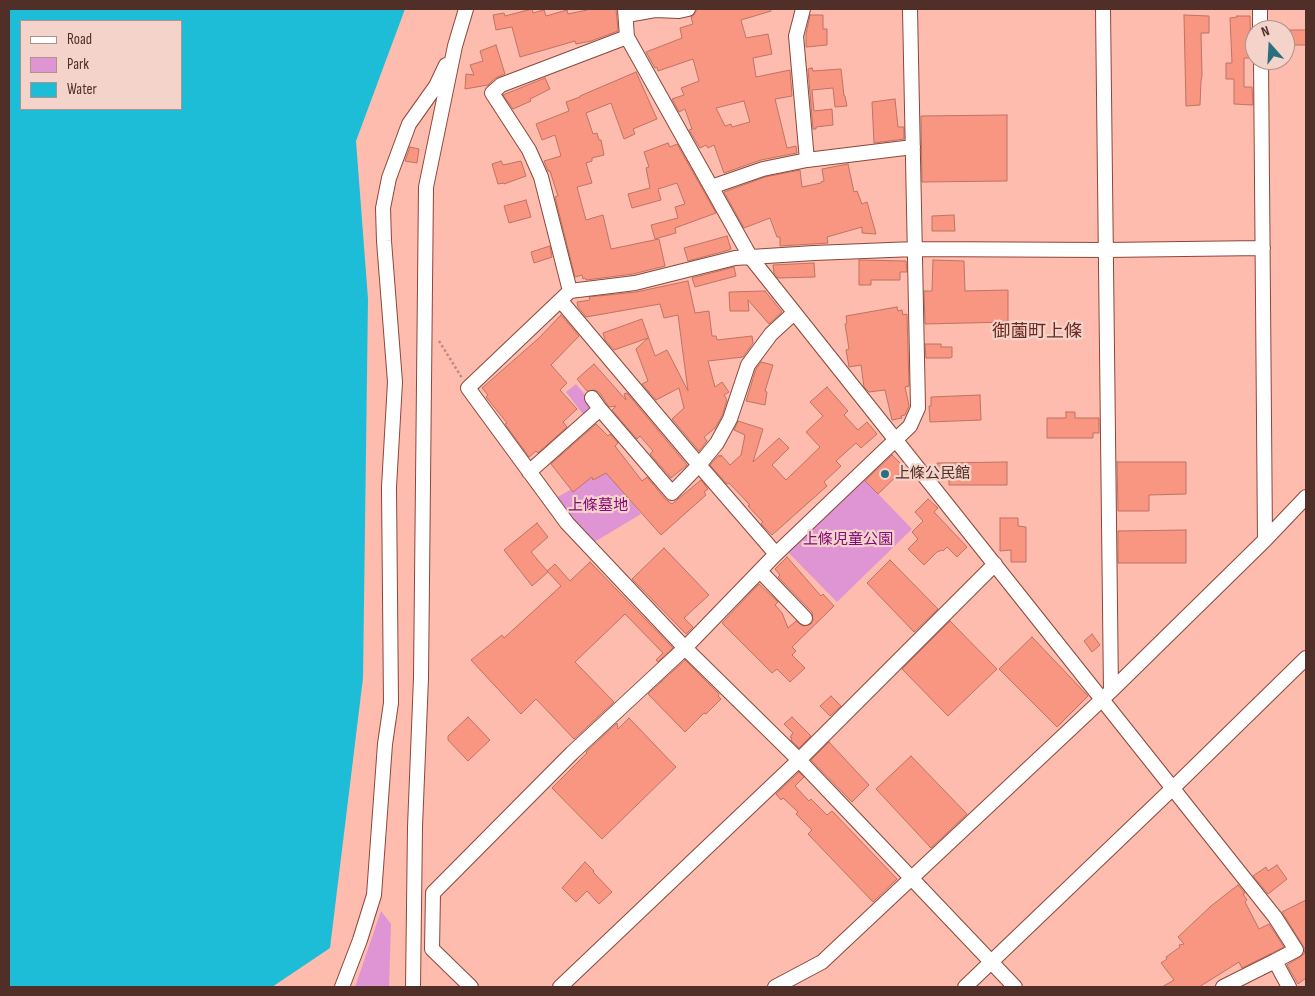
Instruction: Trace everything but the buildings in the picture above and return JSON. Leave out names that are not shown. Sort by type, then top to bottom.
[{"type":"street","points":[[342,987],[360,940],[374,895],[385,744],[391,703],[389,487],[395,382],[383,208],[389,178],[409,124],[436,86],[454,46],[466,9]]},
{"type":"street","points":[[688,9],[679,11],[626,12],[628,37],[751,258],[995,564],[1106,695],[1173,788],[1301,947],[1223,987]]},
{"type":"street","points":[[803,9],[796,36],[806,160]]},
{"type":"street","points":[[471,987],[432,949],[433,893],[572,753],[685,648],[776,554],[910,426],[918,408],[910,9]]},
{"type":"street","points":[[1103,9],[1106,695]]},
{"type":"street","points":[[628,37],[501,86],[492,93],[529,150],[541,176],[566,296],[699,465],[776,554]]},
{"type":"street","points":[[413,987],[415,827],[421,678],[426,187],[454,46]]},
{"type":"street","points":[[1261,70],[1265,540]]},
{"type":"street","points":[[711,187],[763,169],[806,160],[913,147]]},
{"type":"street","points":[[1015,987],[799,760],[685,648],[567,523],[468,388],[566,296],[635,283],[735,258],[915,249],[1105,250],[1263,248]]},
{"type":"street","points":[[529,472],[596,403],[672,493],[717,443],[730,419],[748,365],[772,334],[794,314]]},
{"type":"street","points":[[775,987],[822,962],[1106,695],[1265,540],[1306,497]]},
{"type":"street","points":[[560,987],[799,760],[995,564]]},
{"type":"street","points":[[760,571],[805,618]]},
{"type":"street","points":[[964,987],[1306,658]]},
{"type":"street","points":[[1275,962],[1289,987]]},
{"type":"path","points":[[439,332],[439,342],[468,388]]},
{"type":"green space","points":[[576,384],[597,409],[586,418],[566,392]]},
{"type":"green space","name":"上條墓地","points":[[605,470],[641,514],[591,544],[556,498]]},
{"type":"green space","name":"上條児童公園","points":[[861,476],[912,529],[837,602],[786,550]]},
{"type":"green space","points":[[381,911],[391,924],[389,987],[355,987]]},
{"type":"water","points":[[9,9],[405,9],[356,141],[368,299],[363,678],[330,948],[272,987],[9,987]]},
{"type":"place","name":"上條公民館","points":[[885,474]]},
{"type":"district","name":"御薗町上條","points":[[1037,332]]}]
